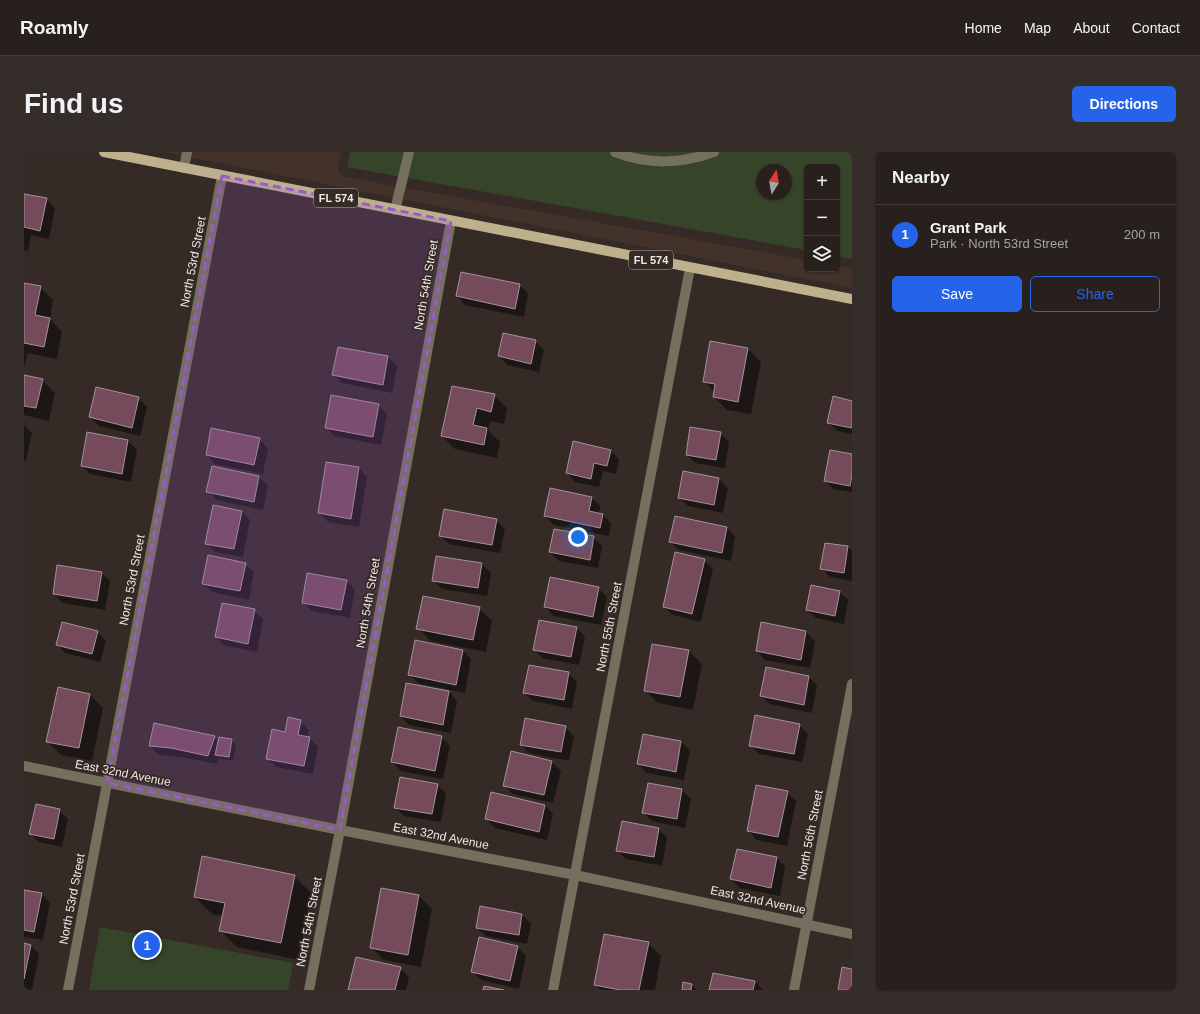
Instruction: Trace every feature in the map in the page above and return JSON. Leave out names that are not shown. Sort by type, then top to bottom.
[{"type":"main road","name":"FL 574","points":[[104,152],[852,299]]},
{"type":"street","points":[[184,168],[187,152]]},
{"type":"street","points":[[395,210],[409,152]]},
{"type":"street","points":[[615,152],[640,160],[659,161],[694,159],[714,152]]},
{"type":"street","name":"North 53rd Street","points":[[68,990],[222,176]]},
{"type":"street","name":"North 54th Street","points":[[309,990],[340,830],[450,221]]},
{"type":"street","name":"North 55th Street","points":[[553,990],[690,268]]},
{"type":"street","name":"North 56th Street","points":[[794,990],[852,684]]},
{"type":"street","name":"East 32nd Avenue","points":[[24,766],[340,830],[575,875],[852,934]]},
{"type":"highlighted area","points":[[222,176],[451,221],[340,830],[107,783]]},
{"type":"shaded area","points":[[163,152],[341,152],[338,166],[340,174],[345,177],[804,259],[804,272],[840,272],[840,266],[852,268],[852,288]]},
{"type":"green space","points":[[350,152],[852,152],[852,259],[840,257],[840,164],[804,164],[804,249],[347,167]]},
{"type":"green space","points":[[100,927],[293,963],[288,990],[89,990]]},
{"type":"building","points":[[24,194],[47,198],[40,231],[24,227]]},
{"type":"building","points":[[461,272],[520,284],[515,309],[456,296]]},
{"type":"building","points":[[24,283],[41,286],[35,315],[50,318],[44,347],[24,343]]},
{"type":"building","points":[[503,333],[536,340],[531,364],[498,356]]},
{"type":"building","points":[[710,341],[748,348],[738,402],[713,397],[715,384],[703,382]]},
{"type":"building","points":[[338,347],[388,356],[383,385],[332,375]]},
{"type":"building","points":[[24,375],[43,379],[36,408],[24,406]]},
{"type":"building","points":[[452,386],[495,394],[491,412],[477,408],[473,425],[487,428],[484,445],[441,436]]},
{"type":"building","points":[[96,387],[139,397],[132,428],[89,417]]},
{"type":"building","points":[[331,395],[379,404],[373,437],[325,428]]},
{"type":"building","points":[[833,396],[852,401],[852,428],[827,423]]},
{"type":"building","points":[[690,427],[721,432],[716,460],[686,455]]},
{"type":"building","points":[[211,428],[260,438],[254,465],[206,455]]},
{"type":"building","points":[[87,432],[128,440],[122,474],[81,466]]},
{"type":"building","points":[[573,441],[611,450],[607,466],[594,463],[591,479],[566,473]]},
{"type":"building","points":[[830,450],[852,454],[852,475],[850,486],[824,481]]},
{"type":"building","points":[[326,462],[359,467],[351,519],[318,513]]},
{"type":"building","points":[[212,466],[259,476],[254,502],[206,492]]},
{"type":"building","points":[[683,471],[719,478],[714,505],[678,498]]},
{"type":"building","points":[[550,488],[592,497],[589,511],[603,514],[600,528],[544,516]]},
{"type":"building","points":[[213,505],[242,511],[234,549],[205,544]]},
{"type":"building","points":[[444,509],[497,519],[492,545],[439,536]]},
{"type":"building","points":[[675,516],[727,527],[722,553],[669,542]]},
{"type":"building","points":[[554,529],[594,536],[590,560],[549,552]]},
{"type":"building","points":[[825,543],[848,546],[844,573],[820,569]]},
{"type":"building","points":[[675,552],[705,559],[692,614],[663,607]]},
{"type":"building","points":[[208,555],[246,563],[240,591],[202,584]]},
{"type":"building","points":[[436,556],[482,563],[478,588],[432,581]]},
{"type":"building","points":[[57,565],[102,572],[97,601],[53,594]]},
{"type":"building","points":[[307,573],[347,580],[341,610],[302,603]]},
{"type":"building","points":[[550,577],[599,587],[593,617],[544,607]]},
{"type":"building","points":[[811,585],[840,591],[835,616],[806,610]]},
{"type":"building","points":[[423,596],[480,607],[473,640],[416,629]]},
{"type":"building","points":[[222,603],[255,609],[248,644],[215,637]]},
{"type":"building","points":[[539,620],[577,627],[571,657],[533,650]]},
{"type":"building","points":[[62,622],[98,631],[92,654],[56,645]]},
{"type":"building","points":[[761,622],[806,631],[801,660],[756,651]]},
{"type":"building","points":[[415,640],[463,650],[456,685],[408,675]]},
{"type":"building","points":[[652,644],[689,650],[680,697],[644,691]]},
{"type":"building","points":[[529,665],[569,672],[564,700],[523,693]]},
{"type":"building","points":[[766,667],[809,676],[804,705],[760,696]]},
{"type":"building","points":[[406,683],[449,691],[443,725],[400,716]]},
{"type":"building","points":[[58,687],[90,694],[79,748],[46,742]]},
{"type":"building","points":[[755,715],[800,724],[794,754],[749,746]]},
{"type":"building","points":[[288,717],[301,720],[298,735],[310,737],[304,766],[266,759],[272,729],[285,732]]},
{"type":"building","points":[[525,718],[566,726],[561,752],[520,745]]},
{"type":"building","points":[[154,723],[215,736],[208,756],[171,748],[149,746]]},
{"type":"building","points":[[398,727],[442,736],[435,771],[391,762]]},
{"type":"building","points":[[643,734],[681,741],[676,772],[637,764]]},
{"type":"building","points":[[219,737],[232,739],[229,757],[215,755]]},
{"type":"building","points":[[511,751],[552,761],[544,795],[503,786]]},
{"type":"building","points":[[400,777],[438,784],[432,814],[394,808]]},
{"type":"building","points":[[648,783],[682,789],[677,819],[642,813]]},
{"type":"building","points":[[756,785],[788,791],[778,837],[747,831]]},
{"type":"building","points":[[491,792],[545,805],[539,832],[485,819]]},
{"type":"building","points":[[36,804],[60,809],[54,839],[29,834]]},
{"type":"building","points":[[622,821],[659,828],[654,857],[616,851]]},
{"type":"building","points":[[737,849],[777,857],[771,888],[730,879]]},
{"type":"building","points":[[202,856],[295,875],[281,943],[219,931],[225,903],[194,897]]},
{"type":"building","points":[[381,888],[419,895],[408,955],[370,948]]},
{"type":"building","points":[[24,890],[42,893],[34,932],[24,930]]},
{"type":"building","points":[[480,906],[522,914],[519,935],[476,928]]},
{"type":"building","points":[[604,934],[649,942],[639,990],[620,990],[594,985]]},
{"type":"building","points":[[479,937],[518,946],[510,981],[471,972]]},
{"type":"building","points":[[24,943],[31,945],[24,979]]},
{"type":"building","points":[[356,957],[401,967],[395,990],[348,990]]},
{"type":"building","points":[[842,967],[852,969],[852,990],[838,990]]},
{"type":"building","points":[[713,973],[755,981],[753,990],[709,990]]},
{"type":"building","points":[[683,982],[692,984],[691,990],[682,990]]},
{"type":"building","points":[[484,986],[504,990],[483,990]]},
{"type":"place","name":"Grant Park","points":[[147,945]]}]
